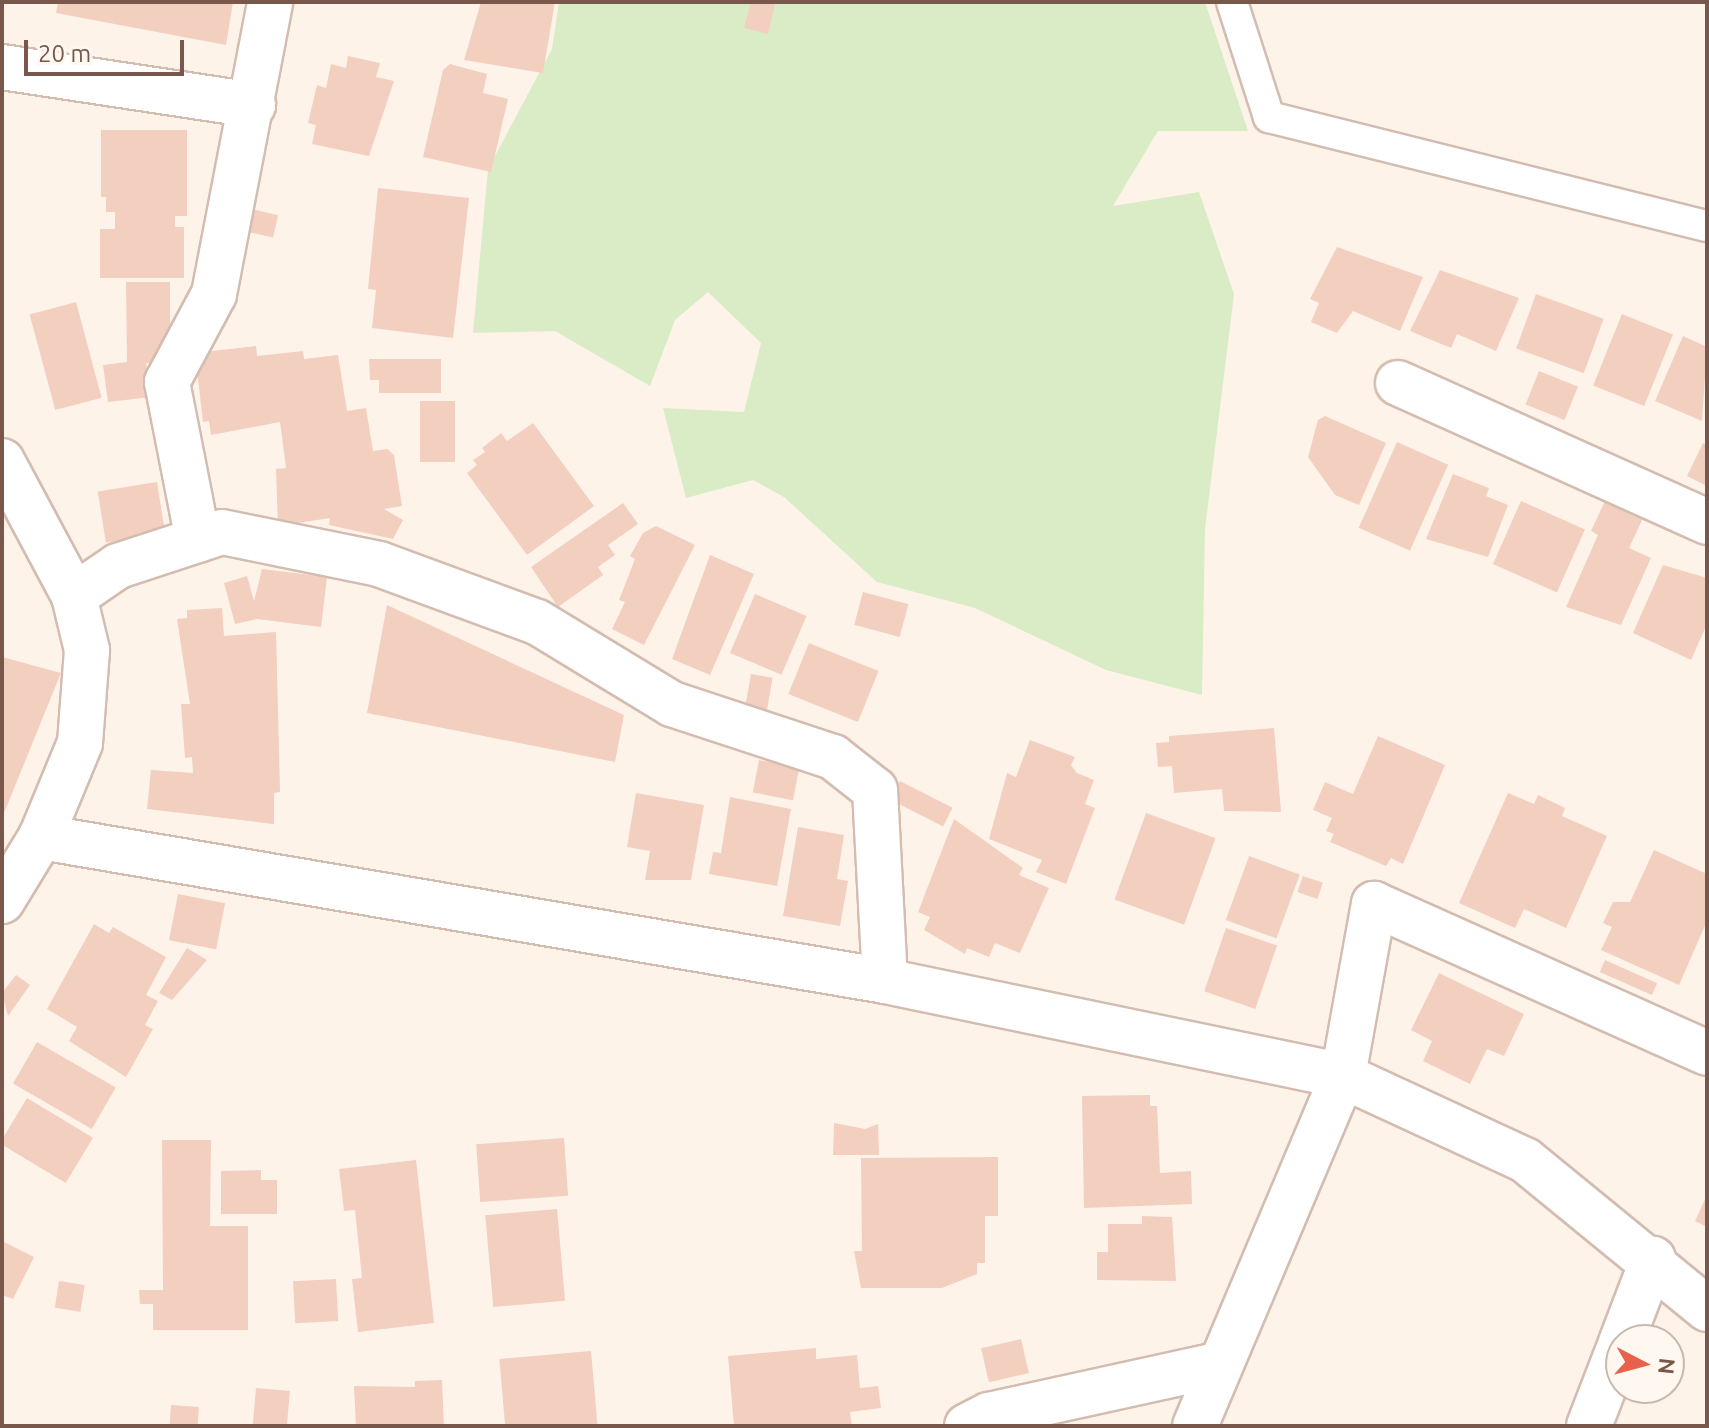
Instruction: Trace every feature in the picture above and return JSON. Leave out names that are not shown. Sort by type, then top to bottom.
[{"type":"street","points":[[198,540],[167,382],[214,294],[253,105],[270,2]]},
{"type":"street","points":[[2,67],[253,105]]},
{"type":"street","points":[[1398,383],[1707,522]]},
{"type":"street","points":[[2,901],[41,837],[80,743],[87,650],[74,596],[3,469]]},
{"type":"street","points":[[74,596],[118,566],[222,532],[379,564],[537,622],[672,704],[833,757],[875,790],[885,981]]},
{"type":"street","points":[[41,837],[885,981],[1343,1076],[1525,1160],[1653,1259],[1707,1309]]},
{"type":"street","points":[[1195,1426],[1216,1365],[1343,1076],[1374,904],[1707,1053]]},
{"type":"street","points":[[1629,1324],[1653,1259]]},
{"type":"street","points":[[967,1426],[989,1415],[1216,1365]]},
{"type":"street","points":[[1589,1426],[1605,1385]]},
{"type":"lane","points":[[1232,2],[1269,117],[1707,226]]},
{"type":"green space","points":[[559,2],[1205,2],[1248,131],[1158,131],[1113,206],[1199,192],[1234,294],[1205,529],[1202,695],[1106,670],[975,608],[877,582],[784,497],[753,480],[686,498],[663,408],[744,412],[761,343],[708,292],[675,320],[650,386],[555,331],[473,333],[488,169],[552,49]]},
{"type":"building","points":[[58,2],[233,2],[226,45],[56,13]]},
{"type":"building","points":[[481,2],[555,2],[543,73],[464,60]]},
{"type":"building","points":[[751,2],[775,4],[768,34],[744,28]]},
{"type":"building","points":[[348,56],[380,63],[376,77],[394,81],[369,156],[312,144],[316,125],[308,123],[317,85],[326,88],[331,64],[346,68]]},
{"type":"building","points":[[450,64],[487,74],[483,93],[508,99],[491,172],[423,157],[443,70]]},
{"type":"building","points":[[101,130],[187,130],[187,216],[175,216],[175,227],[184,227],[184,278],[100,278],[100,229],[115,229],[115,212],[106,212],[106,197],[101,197]]},
{"type":"building","points":[[378,188],[469,198],[453,338],[372,328],[376,290],[368,289]]},
{"type":"building","points":[[247,208],[278,215],[273,238],[242,230]]},
{"type":"building","points":[[1337,247],[1423,277],[1400,331],[1353,311],[1337,333],[1311,322],[1319,303],[1310,299]]},
{"type":"building","points":[[1440,270],[1519,298],[1496,351],[1457,334],[1451,348],[1410,331]]},
{"type":"building","points":[[126,282],[170,282],[170,363],[146,363],[151,397],[108,402],[103,365],[127,362]]},
{"type":"building","points":[[1536,294],[1604,319],[1584,373],[1516,349]]},
{"type":"building","points":[[76,302],[102,398],[55,410],[30,314]]},
{"type":"building","points":[[1622,314],[1673,335],[1644,406],[1593,385]]},
{"type":"building","points":[[1683,336],[1707,347],[1702,421],[1655,401]]},
{"type":"building","points":[[256,346],[257,356],[303,351],[304,359],[338,355],[347,411],[366,408],[373,451],[387,449],[394,455],[402,506],[384,509],[403,520],[393,539],[329,525],[330,518],[278,526],[276,469],[286,468],[280,422],[211,435],[209,421],[203,422],[195,353]]},
{"type":"building","points":[[369,359],[441,359],[441,393],[379,393],[379,380],[370,380]]},
{"type":"building","points":[[1539,371],[1578,387],[1564,420],[1526,404]]},
{"type":"building","points":[[420,401],[455,401],[455,462],[420,462]]},
{"type":"building","points":[[1325,416],[1386,443],[1359,505],[1335,495],[1308,457],[1318,420]]},
{"type":"building","points":[[533,423],[594,506],[527,555],[467,473],[477,465],[473,460],[485,452],[482,448],[501,433],[507,441]]},
{"type":"building","points":[[1397,442],[1448,465],[1410,551],[1359,528]]},
{"type":"building","points":[[1703,443],[1707,445],[1707,486],[1687,476]]},
{"type":"building","points":[[1453,474],[1489,488],[1486,496],[1508,505],[1488,557],[1426,539]]},
{"type":"building","points":[[157,482],[165,533],[106,543],[98,491]]},
{"type":"building","points":[[1521,501],[1585,529],[1557,593],[1493,564]]},
{"type":"building","points":[[1605,501],[1643,518],[1629,548],[1651,558],[1621,625],[1566,607],[1598,535],[1591,531]]},
{"type":"building","points":[[623,503],[638,524],[608,545],[615,555],[598,567],[603,575],[558,607],[531,567]]},
{"type":"building","points":[[656,526],[695,545],[644,645],[612,629],[625,602],[619,600],[635,559],[630,556],[643,533]]},
{"type":"building","points":[[710,555],[754,574],[710,675],[672,659]]},
{"type":"building","points":[[1663,565],[1707,578],[1707,624],[1691,660],[1633,633]]},
{"type":"building","points":[[262,569],[327,577],[321,627],[257,619],[235,624],[224,583],[247,576],[254,601]]},
{"type":"building","points":[[863,592],[908,604],[900,637],[854,625]]},
{"type":"building","points":[[755,594],[807,616],[782,675],[730,653]]},
{"type":"building","points":[[387,605],[624,715],[615,762],[367,713]]},
{"type":"building","points":[[222,608],[224,636],[276,632],[280,792],[274,793],[274,824],[147,809],[151,770],[193,773],[192,757],[185,758],[181,704],[190,704],[177,619],[187,618],[187,610]]},
{"type":"building","points":[[809,643],[879,671],[858,722],[788,694]]},
{"type":"building","points":[[2,657],[61,673],[2,818]]},
{"type":"building","points":[[751,674],[773,678],[766,713],[745,709]]},
{"type":"building","points":[[1274,728],[1281,812],[1224,811],[1222,789],[1174,793],[1172,766],[1158,767],[1156,743],[1169,742],[1169,736]]},
{"type":"building","points":[[1378,736],[1445,765],[1403,864],[1391,858],[1386,866],[1330,842],[1334,834],[1326,831],[1332,818],[1313,810],[1325,782],[1353,794]]},
{"type":"building","points":[[1030,740],[1075,757],[1071,765],[1077,773],[1094,780],[1085,804],[1095,808],[1066,884],[1036,872],[1042,860],[989,839],[1007,773],[1016,777]]},
{"type":"building","points":[[759,760],[799,768],[793,800],[753,792]]},
{"type":"building","points":[[900,781],[953,808],[943,826],[890,800]]},
{"type":"building","points":[[636,793],[704,805],[691,880],[645,880],[650,851],[627,847]]},
{"type":"building","points":[[1508,793],[1534,804],[1538,795],[1565,808],[1562,816],[1607,836],[1566,928],[1524,909],[1515,928],[1459,903]]},
{"type":"building","points":[[730,797],[791,809],[777,886],[709,874],[713,852],[721,853]]},
{"type":"building","points":[[1146,813],[1216,838],[1184,925],[1115,899]]},
{"type":"building","points":[[954,819],[1023,868],[1019,875],[1049,888],[1020,953],[995,943],[989,957],[967,948],[965,954],[924,930],[930,917],[918,912]]},
{"type":"building","points":[[798,827],[844,835],[837,879],[848,881],[840,926],[783,916]]},
{"type":"building","points":[[1654,850],[1707,874],[1707,921],[1679,985],[1601,950],[1612,927],[1603,923],[1613,902],[1630,902]]},
{"type":"building","points":[[1249,856],[1300,874],[1276,938],[1226,920]]},
{"type":"building","points":[[1303,876],[1323,883],[1317,899],[1297,892]]},
{"type":"building","points":[[178,894],[225,903],[216,949],[169,940]]},
{"type":"building","points":[[94,924],[109,933],[113,927],[166,957],[146,995],[158,1001],[145,1025],[153,1029],[126,1077],[69,1041],[77,1027],[47,1009]]},
{"type":"building","points":[[1226,928],[1277,946],[1255,1009],[1204,991]]},
{"type":"building","points":[[187,948],[207,960],[172,1000],[159,993]]},
{"type":"building","points":[[1605,960],[1657,983],[1652,995],[1600,972]]},
{"type":"building","points":[[1439,973],[1524,1014],[1504,1056],[1487,1049],[1470,1084],[1423,1061],[1432,1041],[1411,1030]]},
{"type":"building","points":[[16,975],[30,985],[8,1016],[2,993]]},
{"type":"building","points":[[37,1042],[116,1088],[92,1129],[13,1084]]},
{"type":"building","points":[[1150,1095],[1150,1106],[1157,1106],[1160,1173],[1191,1171],[1192,1204],[1084,1208],[1082,1096]]},
{"type":"building","points":[[27,1098],[93,1138],[66,1183],[2,1145],[2,1140]]},
{"type":"building","points":[[834,1123],[865,1129],[878,1124],[879,1155],[833,1155]]},
{"type":"building","points":[[564,1138],[568,1196],[480,1202],[476,1144]]},
{"type":"building","points":[[162,1140],[211,1140],[210,1226],[248,1226],[248,1330],[153,1330],[153,1304],[140,1304],[139,1290],[163,1290]]},
{"type":"building","points":[[998,1157],[998,1216],[985,1216],[985,1263],[977,1263],[977,1274],[942,1288],[861,1288],[854,1251],[862,1251],[861,1158]]},
{"type":"building","points":[[416,1160],[434,1323],[358,1332],[352,1279],[362,1278],[355,1210],[344,1211],[339,1169]]},
{"type":"building","points":[[261,1170],[261,1180],[277,1180],[277,1214],[221,1214],[221,1171]]},
{"type":"building","points":[[1707,1195],[1707,1227],[1695,1221]]},
{"type":"building","points":[[557,1209],[565,1301],[493,1307],[485,1215]]},
{"type":"building","points":[[1142,1216],[1172,1217],[1176,1281],[1097,1280],[1097,1252],[1108,1252],[1108,1224],[1142,1224]]},
{"type":"building","points":[[2,1241],[34,1257],[13,1299],[2,1295]]},
{"type":"building","points":[[336,1279],[338,1321],[295,1323],[293,1281]]},
{"type":"building","points":[[59,1281],[85,1285],[80,1312],[55,1308]]},
{"type":"building","points":[[1021,1339],[1029,1373],[989,1382],[981,1348]]},
{"type":"building","points":[[816,1348],[816,1359],[857,1355],[860,1388],[878,1386],[881,1408],[850,1412],[852,1426],[734,1426],[728,1356]]},
{"type":"building","points":[[591,1351],[598,1426],[505,1426],[499,1359]]},
{"type":"building","points":[[442,1380],[444,1426],[356,1426],[354,1386],[415,1387],[415,1381]]},
{"type":"building","points":[[256,1388],[290,1391],[287,1426],[253,1426]]},
{"type":"building","points":[[171,1405],[199,1407],[198,1426],[170,1426]]}]
